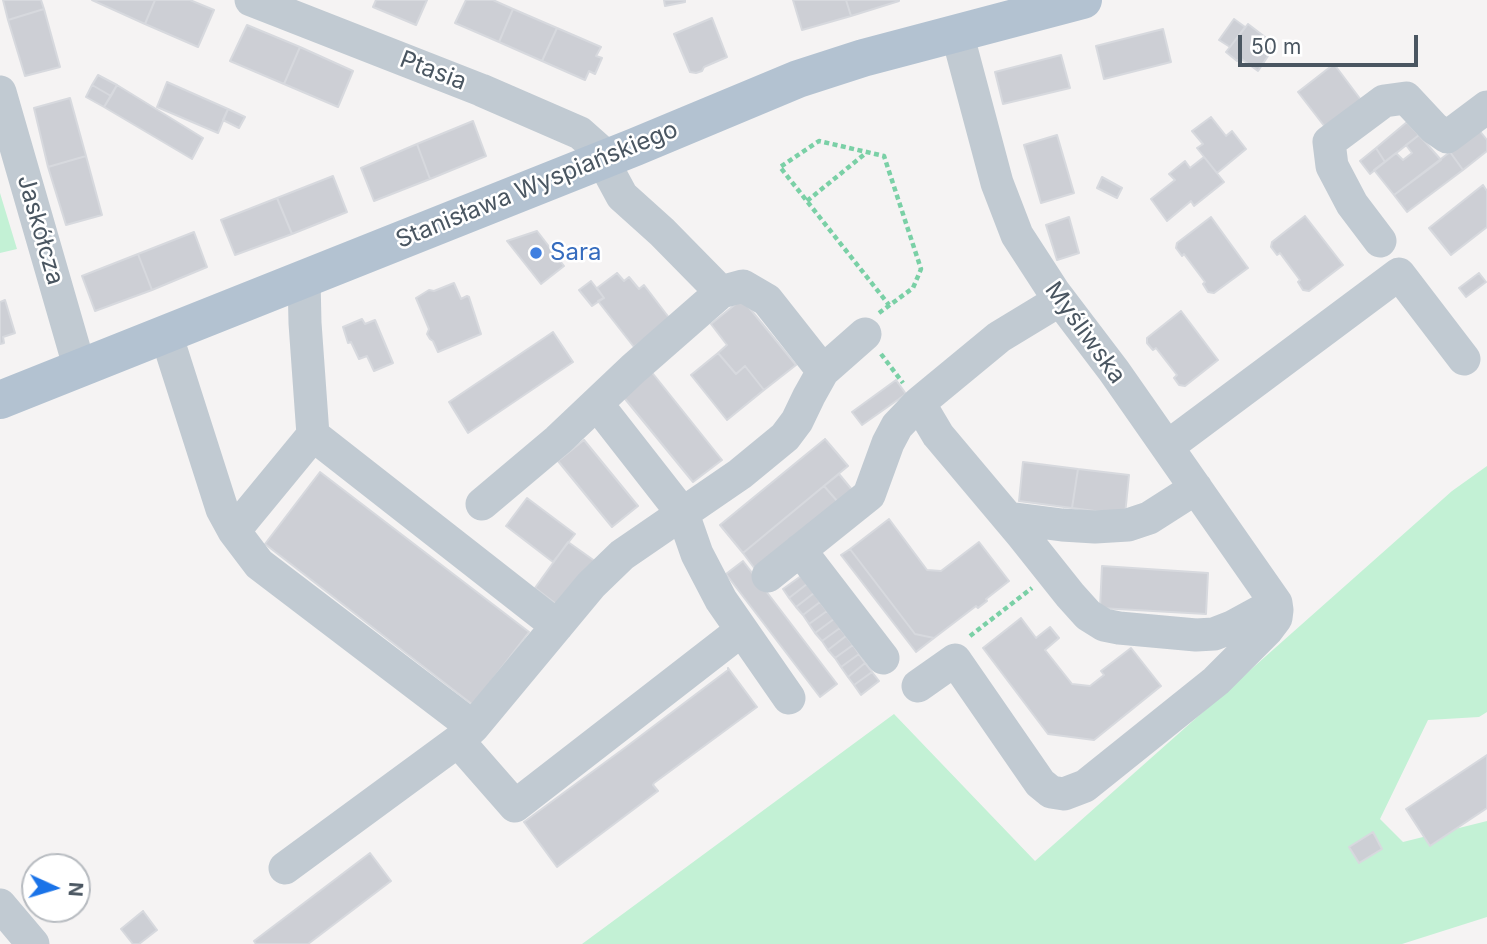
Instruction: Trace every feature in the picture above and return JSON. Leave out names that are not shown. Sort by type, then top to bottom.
[{"type":"main road","name":"Stanisława Wyspiańskiego","points":[[0,400],[798,79],[863,58],[957,33],[1018,8],[1083,0]]},
{"type":"street","name":"Ptasia","points":[[251,0],[481,90],[580,133],[604,158],[622,196],[721,292]]},
{"type":"street","name":"Myśliwska","points":[[957,33],[997,183],[1017,235],[1060,300],[1114,372],[1276,603]]},
{"type":"street","name":"Jaskółcza","points":[[0,92],[79,369]]},
{"type":"street","points":[[1380,241],[1352,204],[1332,166],[1329,142],[1384,101],[1406,98],[1434,128],[1447,137],[1487,107]]},
{"type":"street","points":[[1167,447],[1399,274],[1464,359]]},
{"type":"street","points":[[234,531],[313,435],[304,278]]},
{"type":"street","points":[[482,504],[558,440],[721,292],[743,286],[767,300],[823,371]]},
{"type":"street","points":[[768,576],[869,495],[897,426],[919,403],[999,337],[1060,300]]},
{"type":"street","points":[[166,334],[222,509],[234,531],[259,564],[465,734],[515,806],[742,630]]},
{"type":"street","points":[[285,868],[465,734],[591,585],[622,555],[740,474],[785,437],[797,421],[823,371],[865,334]]},
{"type":"street","points":[[918,686],[955,660],[1040,783],[1051,792],[1064,794],[1085,786],[1216,681],[1276,618],[1276,603],[1214,634],[1196,635],[1104,625],[1088,615],[1052,572],[938,435],[919,403]]},
{"type":"street","points":[[597,404],[682,514],[697,554],[721,600],[789,698]]},
{"type":"street","points":[[313,435],[556,626]]},
{"type":"street","points":[[1008,518],[1095,527],[1128,525],[1149,518],[1196,488]]},
{"type":"street","points":[[800,550],[883,659]]},
{"type":"street","points":[[0,905],[33,944]]},
{"type":"path","points":[[889,305],[780,167],[819,141],[884,156],[921,269],[913,288],[881,311],[865,334],[919,403]]},
{"type":"path","points":[[807,201],[867,152]]},
{"type":"path","points":[[955,660],[961,643],[1052,572]]},
{"type":"green space","points":[[0,193],[17,249],[0,253]]},
{"type":"green space","points":[[1487,466],[1487,712],[1479,717],[1428,720],[1380,819],[1403,842],[1487,821],[1487,917],[1402,944],[582,944],[894,714],[1035,861],[1452,491]]},
{"type":"building","points":[[3,0],[41,0],[44,9],[8,20]]},
{"type":"building","points":[[92,0],[155,0],[145,24]]},
{"type":"building","points":[[155,0],[190,0],[214,10],[198,47],[145,24]]},
{"type":"building","points":[[376,0],[427,0],[416,25],[373,7]]},
{"type":"building","points":[[466,0],[493,0],[513,9],[499,42],[455,23]]},
{"type":"building","points":[[664,0],[685,0],[685,2],[665,6]]},
{"type":"building","points":[[793,0],[846,0],[851,16],[802,30]]},
{"type":"building","points":[[846,0],[899,0],[899,1],[851,16]]},
{"type":"building","points":[[44,9],[60,67],[25,76],[8,20]]},
{"type":"building","points":[[513,9],[557,28],[542,61],[499,42]]},
{"type":"building","points":[[712,18],[727,57],[704,67],[702,71],[690,72],[674,34]]},
{"type":"building","points":[[1234,19],[1245,27],[1230,47],[1219,40]]},
{"type":"building","points":[[1248,24],[1265,37],[1262,42],[1272,50],[1258,71],[1240,58],[1237,61],[1226,52]]},
{"type":"building","points":[[247,25],[300,47],[284,84],[230,61]]},
{"type":"building","points":[[557,28],[601,47],[596,56],[602,58],[595,74],[589,71],[585,80],[542,61]]},
{"type":"building","points":[[1163,29],[1171,62],[1104,79],[1096,46]]},
{"type":"building","points":[[300,47],[353,71],[338,107],[284,84]]},
{"type":"building","points":[[1061,55],[1070,88],[1003,104],[995,72]]},
{"type":"building","points":[[1334,64],[1361,100],[1325,127],[1298,92]]},
{"type":"building","points":[[98,75],[117,85],[111,96],[92,85]]},
{"type":"building","points":[[167,82],[228,109],[218,133],[157,107]]},
{"type":"building","points":[[92,85],[111,96],[104,107],[86,97]]},
{"type":"building","points":[[117,85],[203,138],[192,159],[104,107]]},
{"type":"building","points":[[70,98],[86,156],[48,167],[34,108]]},
{"type":"building","points":[[228,109],[245,117],[239,128],[223,120]]},
{"type":"building","points":[[1211,117],[1226,136],[1232,131],[1246,149],[1217,173],[1197,148],[1203,144],[1192,131]]},
{"type":"building","points":[[473,121],[486,156],[430,179],[417,144]]},
{"type":"building","points":[[1407,122],[1419,135],[1385,162],[1376,148]]},
{"type":"building","points":[[1479,130],[1487,140],[1487,151],[1463,170],[1450,152]]},
{"type":"building","points":[[1057,135],[1074,193],[1041,203],[1024,145]]},
{"type":"building","points":[[1419,135],[1441,160],[1394,195],[1374,170],[1396,153],[1403,160],[1412,153],[1406,145]]},
{"type":"building","points":[[417,144],[430,179],[374,201],[361,168]]},
{"type":"building","points":[[1376,148],[1385,162],[1370,174],[1360,161]]},
{"type":"building","points":[[1450,152],[1463,170],[1407,212],[1394,195]]},
{"type":"building","points":[[86,156],[102,215],[66,225],[48,167]]},
{"type":"building","points":[[1204,157],[1224,182],[1194,206],[1191,201],[1167,221],[1151,199],[1175,180],[1169,174],[1185,161],[1190,168]]},
{"type":"building","points":[[333,176],[347,212],[292,234],[277,198]]},
{"type":"building","points":[[1102,177],[1122,188],[1117,198],[1097,188]]},
{"type":"building","points":[[1483,185],[1487,191],[1487,227],[1451,255],[1429,228]]},
{"type":"building","points":[[277,198],[292,234],[235,255],[221,220]]},
{"type":"building","points":[[1305,216],[1343,265],[1309,291],[1303,290],[1298,282],[1300,280],[1280,253],[1277,255],[1271,247],[1272,242]]},
{"type":"building","points":[[1069,217],[1079,253],[1057,260],[1046,225]]},
{"type":"building","points":[[1211,217],[1248,268],[1214,293],[1208,292],[1203,284],[1205,282],[1184,254],[1182,256],[1176,248],[1177,243]]},
{"type":"building","name":"Sara","points":[[537,231],[564,266],[541,284],[507,241]]},
{"type":"building","points":[[194,232],[207,267],[152,290],[138,254]]},
{"type":"building","points":[[138,254],[152,290],[95,311],[82,276]]},
{"type":"building","points":[[617,273],[624,281],[629,277],[639,289],[644,285],[670,319],[634,347],[598,301],[604,298],[597,288]]},
{"type":"building","points":[[1479,273],[1486,282],[1466,297],[1459,288]]},
{"type":"building","points":[[591,281],[604,298],[592,306],[579,290]]},
{"type":"building","points":[[454,283],[461,299],[469,297],[481,334],[438,352],[427,334],[429,329],[416,298],[429,290],[434,291]]},
{"type":"building","points":[[742,299],[796,365],[764,390],[745,366],[736,374],[718,353],[727,345],[711,324]]},
{"type":"building","points":[[5,300],[15,333],[3,337],[4,343],[0,344],[0,302]]},
{"type":"building","points":[[1181,311],[1218,360],[1185,386],[1179,385],[1174,378],[1177,375],[1156,348],[1153,350],[1147,343],[1147,338]]},
{"type":"building","points":[[362,319],[365,324],[375,320],[393,363],[374,371],[367,356],[359,359],[351,342],[348,343],[343,327]]},
{"type":"building","points":[[553,332],[573,362],[468,433],[449,402]]},
{"type":"building","points":[[718,353],[736,374],[745,366],[764,390],[727,420],[691,375]]},
{"type":"building","points":[[650,370],[722,460],[693,482],[621,394]]},
{"type":"building","points":[[896,380],[906,394],[862,425],[852,412]]},
{"type":"building","points":[[825,439],[848,466],[743,553],[720,525]]},
{"type":"building","points":[[584,440],[638,506],[612,527],[558,461]]},
{"type":"building","points":[[1023,462],[1078,469],[1072,508],[1019,501]]},
{"type":"building","points":[[1078,469],[1129,475],[1125,515],[1072,508]]},
{"type":"building","points":[[320,472],[529,632],[473,705],[265,544]]},
{"type":"building","points":[[839,474],[853,491],[838,502],[824,486]]},
{"type":"building","points":[[824,486],[838,502],[755,569],[743,553]]},
{"type":"building","points":[[527,498],[575,534],[553,562],[506,526]]},
{"type":"building","points":[[889,519],[927,570],[941,571],[979,542],[1009,581],[978,608],[976,606],[934,638],[915,634],[850,549]]},
{"type":"building","points":[[568,542],[599,564],[564,610],[535,588]]},
{"type":"building","points":[[850,549],[915,634],[934,638],[916,652],[841,555]]},
{"type":"building","points":[[743,561],[837,684],[820,697],[726,574]]},
{"type":"building","points":[[1102,566],[1208,573],[1206,614],[1100,608]]},
{"type":"building","points":[[801,576],[807,584],[789,598],[783,589]]},
{"type":"building","points":[[807,584],[814,593],[796,607],[789,598]]},
{"type":"building","points":[[814,593],[820,602],[803,615],[796,607]]},
{"type":"building","points":[[820,602],[827,611],[809,624],[803,615]]},
{"type":"building","points":[[827,611],[834,619],[815,633],[809,624]]},
{"type":"building","points":[[1021,618],[1036,638],[1050,627],[1059,638],[1045,650],[1072,684],[1090,686],[1104,675],[1101,671],[1131,648],[1161,686],[1094,740],[1048,734],[983,648]]},
{"type":"building","points":[[834,619],[840,628],[822,641],[815,633]]},
{"type":"building","points":[[840,628],[846,636],[828,650],[822,641]]},
{"type":"building","points":[[846,636],[853,645],[835,658],[828,650]]},
{"type":"building","points":[[853,645],[859,654],[841,667],[835,658]]},
{"type":"building","points":[[859,654],[865,663],[848,677],[841,667]]},
{"type":"building","points":[[865,663],[872,672],[854,685],[848,677]]},
{"type":"building","points":[[728,668],[757,707],[654,783],[658,791],[557,867],[524,822]]},
{"type":"building","points":[[872,672],[879,681],[861,695],[854,685]]},
{"type":"building","points":[[1487,755],[1487,808],[1430,846],[1406,809]]},
{"type":"building","points":[[1373,832],[1382,849],[1359,863],[1349,847]]},
{"type":"building","points":[[370,853],[391,881],[308,944],[256,944],[254,941]]},
{"type":"building","points":[[143,911],[157,930],[139,944],[133,944],[121,929]]},
{"type":"place","name":"Sara","points":[[536,253]]}]
